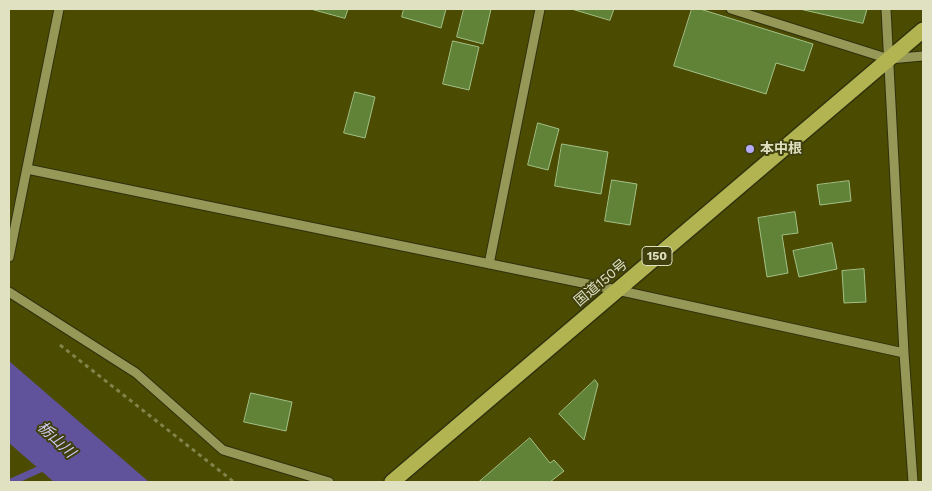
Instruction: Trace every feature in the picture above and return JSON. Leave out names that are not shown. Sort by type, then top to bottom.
[{"type":"highway","name":"国道150号","points":[[392,482],[923,30]]},
{"type":"street","points":[[9,257],[59,9]]},
{"type":"street","points":[[489,264],[540,9]]},
{"type":"street","points":[[732,9],[889,59],[923,56]]},
{"type":"street","points":[[886,9],[904,353],[913,482]]},
{"type":"street","points":[[26,169],[617,290],[904,353]]},
{"type":"street","points":[[9,292],[136,373],[223,450],[329,482]]},
{"type":"path","points":[[54,341],[234,482]]},
{"type":"water","name":"栃山川","points":[[9,361],[149,482],[54,482],[9,443]]},
{"type":"building","points":[[311,9],[348,9],[345,18]]},
{"type":"building","points":[[404,9],[446,9],[441,28],[402,17]]},
{"type":"building","points":[[464,9],[491,9],[483,44],[457,37]]},
{"type":"building","points":[[572,9],[614,9],[610,20]]},
{"type":"building","points":[[692,9],[700,9],[813,44],[804,71],[776,63],[766,94],[674,66]]},
{"type":"building","points":[[800,9],[867,9],[863,23]]},
{"type":"building","points":[[453,41],[479,47],[469,90],[443,84]]},
{"type":"building","points":[[355,92],[375,97],[365,138],[344,133]]},
{"type":"building","points":[[538,123],[559,129],[548,170],[528,165]]},
{"type":"building","points":[[562,144],[608,152],[601,194],[555,186]]},
{"type":"building","points":[[612,180],[637,184],[630,225],[605,221]]},
{"type":"building","points":[[849,181],[851,201],[820,205],[817,185]]},
{"type":"building","points":[[795,212],[798,233],[782,235],[788,273],[767,277],[758,218]]},
{"type":"building","points":[[832,243],[837,269],[799,277],[793,251]]},
{"type":"building","points":[[864,269],[866,302],[844,303],[842,271]]},
{"type":"building","points":[[595,380],[598,384],[584,440],[559,414]]},
{"type":"building","points":[[251,393],[292,402],[286,431],[244,422]]},
{"type":"building","points":[[530,438],[550,463],[554,460],[564,471],[550,482],[479,482]]},
{"type":"waterway","points":[[11,482],[47,466]]},
{"type":"place","name":"本中根","points":[[750,149]]}]
